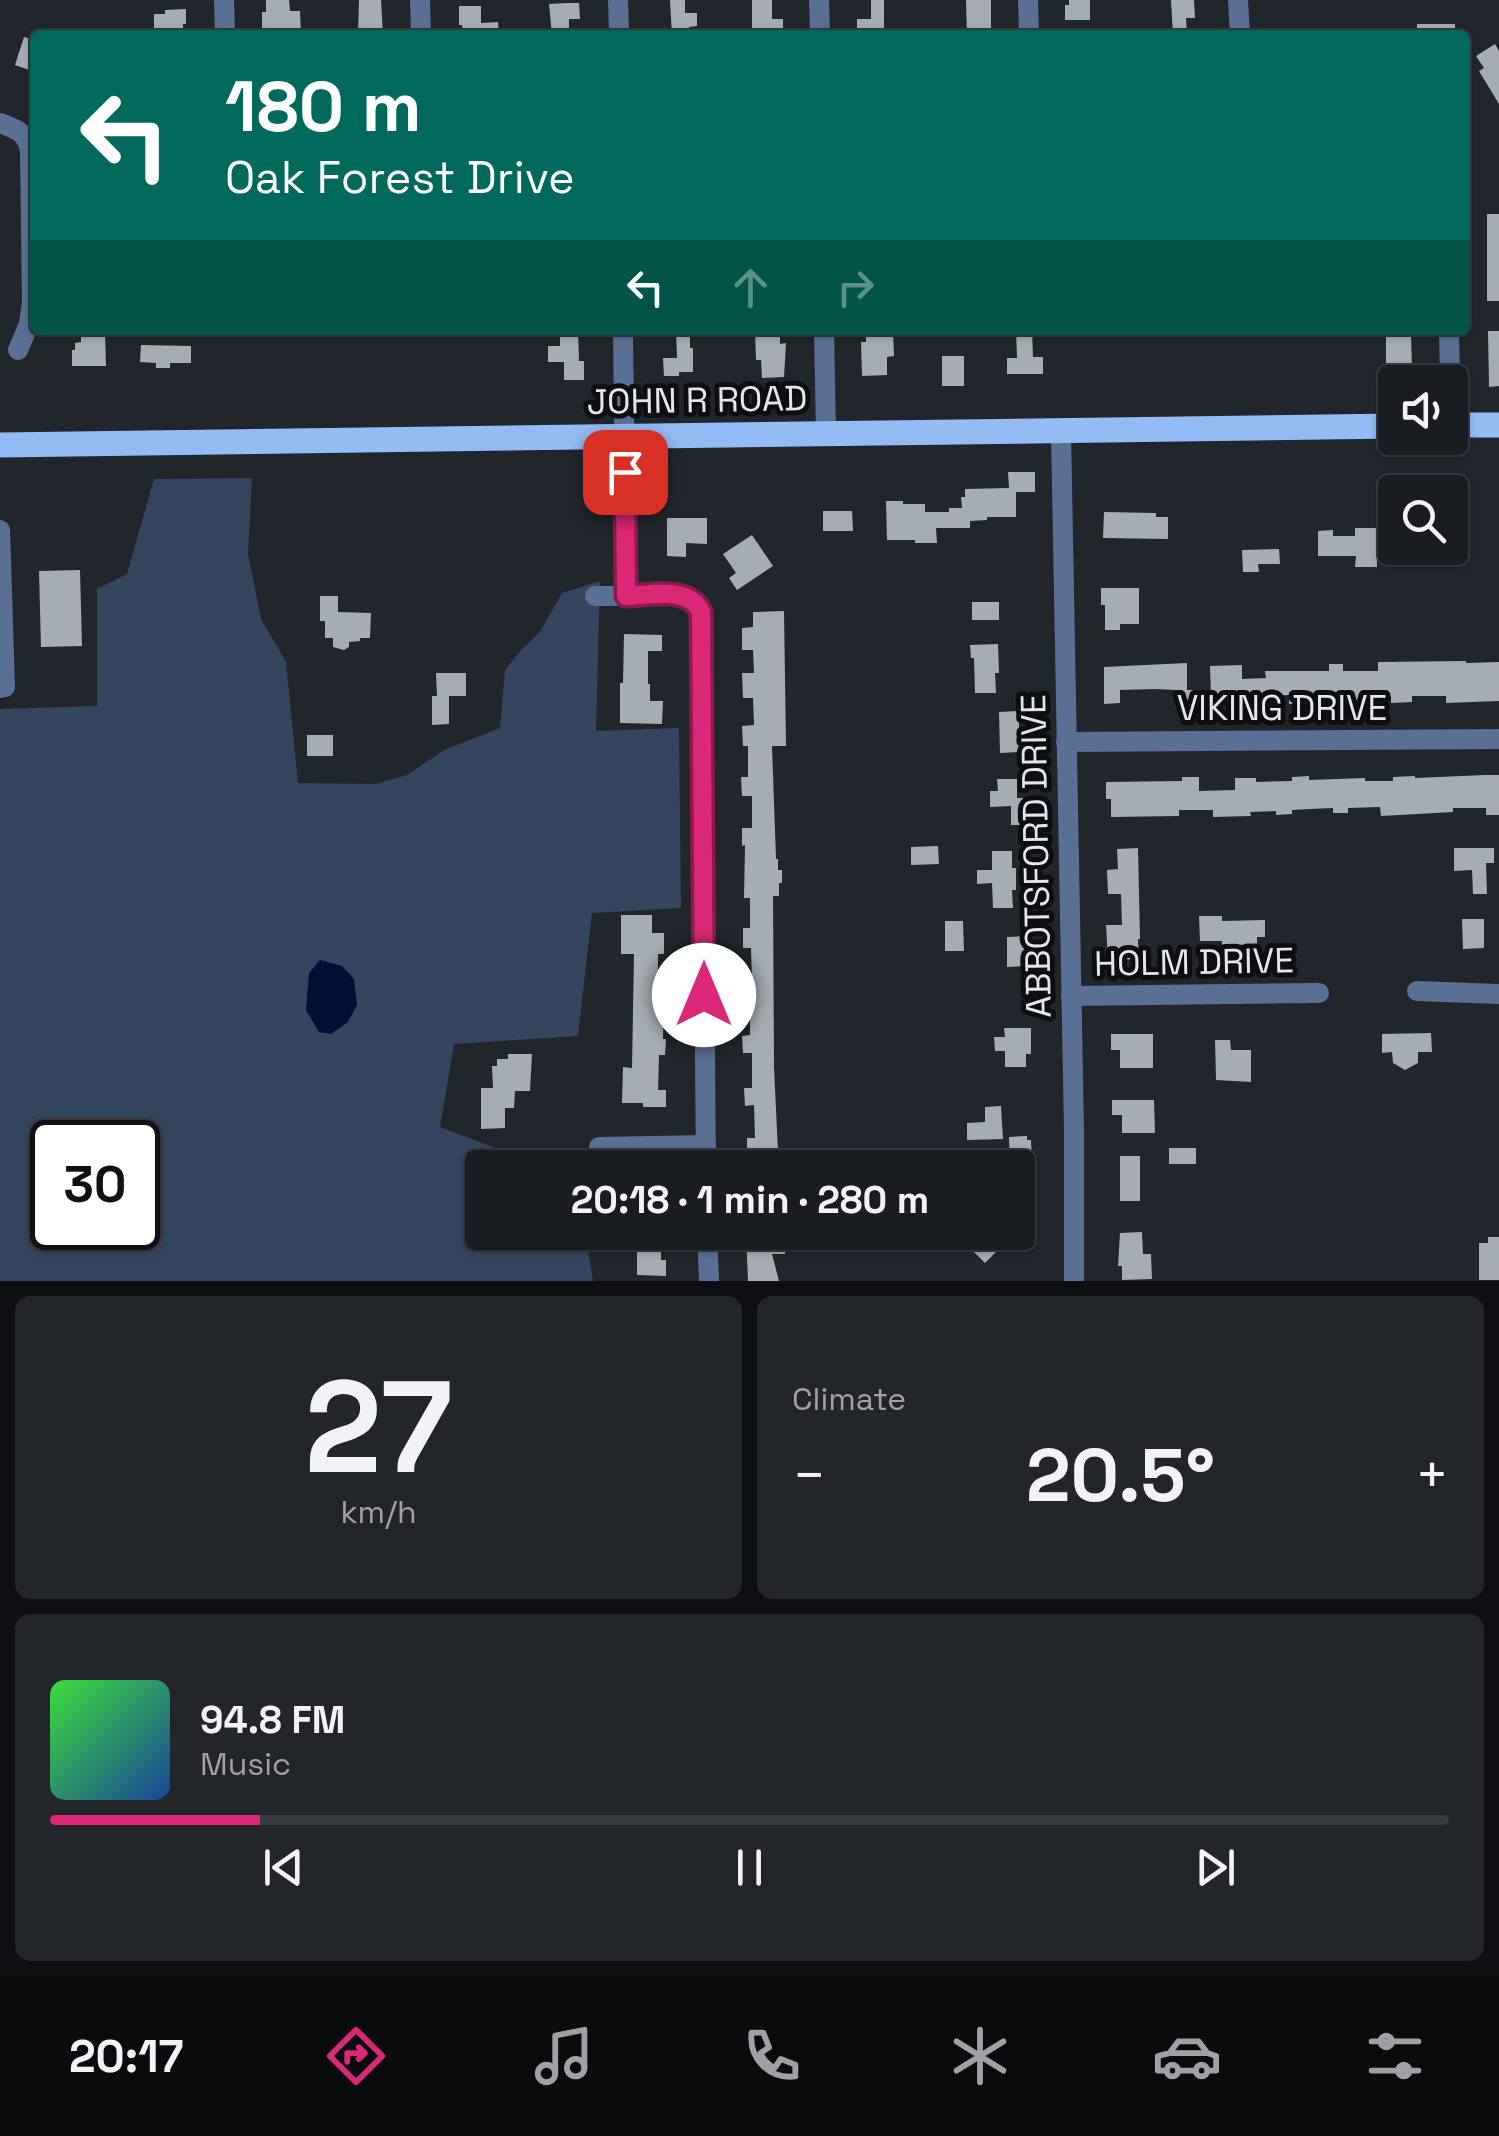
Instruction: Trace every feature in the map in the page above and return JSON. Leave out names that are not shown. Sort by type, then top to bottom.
[{"type":"main road","points":[[1468,426],[1499,425]]},
{"type":"main road","name":"JOHN R ROAD","points":[[0,445],[1378,426]]},
{"type":"street","points":[[224,0],[225,30]]},
{"type":"street","points":[[420,0],[421,30]]},
{"type":"street","points":[[618,0],[619,30]]},
{"type":"street","points":[[820,0],[820,30]]},
{"type":"street","points":[[1028,0],[1029,30]]},
{"type":"street","points":[[1238,0],[1240,30]]},
{"type":"street","points":[[0,123],[22,133],[30,152]]},
{"type":"street","points":[[18,350],[30,317]]},
{"type":"street","points":[[623,335],[626,596]]},
{"type":"street","points":[[824,335],[826,434]]},
{"type":"street","points":[[1450,335],[1450,365]]},
{"type":"street","name":"ABBOTSFORD DRIVE","points":[[1061,430],[1074,1281]]},
{"type":"street","points":[[0,530],[5,688],[0,688]]},
{"type":"street","points":[[595,596],[684,595],[695,600],[701,612],[706,1150]]},
{"type":"street","name":"VIKING DRIVE","points":[[1066,742],[1499,739]]},
{"type":"street","points":[[1417,991],[1499,994]]},
{"type":"street","name":"HOLM DRIVE","points":[[1071,996],[1318,993]]},
{"type":"street","points":[[599,1147],[706,1145]]},
{"type":"street","points":[[708,1250],[709,1281]]},
{"type":"shaded area","points":[[252,478],[248,554],[261,619],[286,662],[298,783],[376,784],[407,775],[444,750],[500,728],[505,670],[540,632],[562,593],[600,581],[596,731],[679,728],[681,908],[592,913],[578,1036],[454,1044],[440,1127],[501,1150],[465,1150],[465,1250],[588,1250],[593,1281],[0,1281],[0,709],[97,706],[97,589],[127,574],[154,479]]},
{"type":"shaded area","points":[[320,960],[342,966],[354,979],[357,1005],[348,1022],[331,1034],[319,1032],[306,1010],[309,973]]},
{"type":"building","points":[[266,0],[289,0],[290,11],[300,11],[301,30],[262,30],[262,12],[266,12]]},
{"type":"building","points":[[359,0],[381,0],[383,30],[358,30]]},
{"type":"building","points":[[670,0],[685,0],[685,13],[697,13],[697,26],[672,30]]},
{"type":"building","points":[[752,0],[772,0],[772,19],[783,19],[783,30],[752,30]]},
{"type":"building","points":[[871,0],[884,0],[884,30],[857,30],[857,19],[871,19]]},
{"type":"building","points":[[966,0],[991,0],[991,30],[967,30]]},
{"type":"building","points":[[1069,0],[1090,0],[1090,20],[1065,20]]},
{"type":"building","points":[[1171,0],[1194,0],[1195,18],[1186,18],[1187,30],[1173,30]]},
{"type":"building","points":[[579,3],[580,19],[569,19],[569,30],[552,30],[549,4]]},
{"type":"building","points":[[459,6],[481,6],[481,23],[498,22],[499,30],[462,30]]},
{"type":"building","points":[[186,9],[183,30],[154,30],[154,14],[165,14],[165,10]]},
{"type":"building","points":[[1417,24],[1455,24],[1455,30],[1417,30]]},
{"type":"building","points":[[24,37],[30,39],[30,70],[15,65]]},
{"type":"building","points":[[1495,44],[1499,51],[1499,104],[1479,71],[1484,68],[1476,56]]},
{"type":"building","points":[[1487,214],[1499,214],[1499,301],[1487,301]]},
{"type":"building","points":[[1488,331],[1499,331],[1499,386],[1489,387]]},
{"type":"building","points":[[81,335],[105,335],[106,366],[72,366],[72,350],[75,343],[81,342]]},
{"type":"building","points":[[560,335],[578,335],[584,380],[564,380],[564,362],[548,362],[548,346],[560,346]]},
{"type":"building","points":[[676,335],[690,335],[693,372],[664,376],[663,358],[677,358]]},
{"type":"building","points":[[755,335],[780,335],[780,344],[786,343],[784,377],[762,378],[761,360],[756,360]]},
{"type":"building","points":[[866,335],[893,335],[894,356],[887,357],[887,375],[862,376],[861,342],[866,342]]},
{"type":"building","points":[[1016,335],[1032,335],[1033,357],[1043,357],[1043,374],[1007,374],[1007,358],[1017,358]]},
{"type":"building","points":[[1386,335],[1411,335],[1412,365],[1386,365]]},
{"type":"building","points":[[141,345],[191,346],[191,363],[156,368],[156,363],[140,362]]},
{"type":"building","points":[[942,356],[964,356],[964,386],[942,386]]},
{"type":"building","points":[[1008,472],[1035,472],[1035,492],[1016,492],[1016,517],[970,521],[970,528],[936,528],[937,543],[887,540],[886,501],[925,504],[925,512],[949,512],[949,508],[962,508],[965,489],[1009,488]]},
{"type":"building","points":[[823,511],[852,511],[853,531],[823,531]]},
{"type":"building","points":[[1104,512],[1156,513],[1156,517],[1168,517],[1168,539],[1103,538]]},
{"type":"building","points":[[667,518],[707,518],[707,544],[686,543],[686,557],[667,556]]},
{"type":"building","points":[[1355,528],[1377,528],[1377,567],[1355,567],[1356,556],[1318,556],[1318,531],[1355,536]]},
{"type":"building","points":[[752,535],[773,566],[737,590],[729,578],[736,573],[723,554]]},
{"type":"building","points":[[1279,549],[1280,564],[1258,564],[1259,572],[1243,572],[1242,550]]},
{"type":"building","points":[[80,570],[82,646],[41,647],[39,571]]},
{"type":"building","points":[[1101,588],[1139,588],[1139,624],[1120,624],[1120,630],[1105,630]]},
{"type":"building","points":[[320,596],[338,596],[338,612],[371,613],[370,638],[349,642],[344,650],[333,647],[333,638],[325,638],[325,621],[320,621]]},
{"type":"building","points":[[972,602],[999,602],[999,620],[972,620]]},
{"type":"building","points":[[784,611],[786,746],[772,746],[776,859],[778,870],[782,870],[779,896],[773,896],[778,1150],[747,1150],[747,1138],[755,1138],[754,1105],[745,1106],[744,1088],[752,1088],[752,1053],[743,1053],[742,1036],[750,1035],[750,998],[744,998],[744,981],[752,981],[751,948],[743,948],[743,928],[750,928],[750,898],[744,898],[742,828],[752,828],[752,796],[742,796],[741,777],[748,777],[748,746],[743,746],[742,726],[754,725],[753,698],[743,698],[742,673],[754,673],[753,650],[742,650],[742,628],[753,627],[753,612]]},
{"type":"building","points":[[624,634],[662,635],[662,651],[648,651],[648,684],[650,701],[663,701],[662,724],[620,723]]},
{"type":"building","points":[[998,644],[996,693],[975,693],[970,645]]},
{"type":"building","points":[[1378,662],[1499,662],[1499,701],[1446,703],[1446,696],[1412,696],[1412,702],[1391,703],[1391,696],[1363,696],[1363,702],[1307,700],[1289,704],[1289,695],[1254,696],[1254,704],[1233,705],[1233,697],[1211,697],[1210,666],[1242,665],[1242,679],[1266,678],[1265,671],[1329,671],[1329,664],[1343,664],[1343,671],[1378,671]]},
{"type":"building","points":[[1187,663],[1187,690],[1198,690],[1198,705],[1177,705],[1177,690],[1155,689],[1120,690],[1120,703],[1104,704],[1104,667]]},
{"type":"building","points":[[436,673],[466,673],[466,696],[449,696],[449,724],[432,725]]},
{"type":"building","points":[[1019,711],[1019,752],[1000,753],[999,712]]},
{"type":"building","points":[[307,735],[333,735],[333,756],[307,756]]},
{"type":"building","points":[[1499,775],[1499,815],[1486,815],[1486,808],[1453,808],[1453,812],[1381,816],[1380,807],[1348,808],[1348,813],[1333,813],[1333,808],[1213,817],[1213,810],[1179,810],[1179,816],[1111,817],[1111,799],[1106,799],[1106,782],[1182,781],[1182,777],[1199,777],[1199,791],[1235,790],[1235,778],[1256,778],[1256,782],[1292,781],[1292,777],[1309,776],[1309,780],[1393,781],[1393,777]]},
{"type":"building","points":[[997,779],[1017,779],[1017,798],[1027,798],[1028,825],[1011,825],[1011,806],[990,807],[990,791],[998,791]]},
{"type":"building","points":[[938,846],[939,864],[911,865],[911,847]]},
{"type":"building","points":[[1138,848],[1139,959],[1108,960],[1106,925],[1122,925],[1121,894],[1108,894],[1107,870],[1118,869],[1117,849]]},
{"type":"building","points":[[1454,848],[1494,848],[1494,863],[1486,863],[1487,894],[1473,894],[1472,870],[1454,871]]},
{"type":"building","points":[[992,851],[1012,851],[1012,868],[1016,868],[1013,908],[993,908],[992,883],[977,884],[977,870],[992,870]]},
{"type":"building","points":[[621,915],[652,915],[652,933],[664,933],[664,954],[658,954],[658,986],[664,986],[666,1039],[665,1055],[659,1055],[658,1090],[666,1090],[666,1107],[622,1103],[623,1067],[632,1068],[634,954],[621,954]]},
{"type":"building","points":[[1199,916],[1222,916],[1222,921],[1265,920],[1265,937],[1257,937],[1257,944],[1222,949],[1222,941],[1200,941]]},
{"type":"building","points":[[1462,919],[1484,919],[1484,948],[1463,949]]},
{"type":"building","points":[[945,921],[963,921],[964,951],[945,951]]},
{"type":"building","points":[[1027,936],[1028,966],[1007,967],[1007,937]]},
{"type":"building","points":[[1004,1028],[1031,1028],[1031,1054],[1026,1054],[1026,1067],[1005,1067],[1005,1051],[995,1051],[994,1037],[1005,1037]]},
{"type":"building","points":[[1431,1033],[1432,1052],[1418,1052],[1418,1063],[1405,1070],[1393,1063],[1392,1052],[1382,1053],[1382,1034]]},
{"type":"building","points":[[1111,1034],[1153,1034],[1153,1068],[1120,1068],[1120,1050],[1111,1050]]},
{"type":"building","points":[[1215,1040],[1230,1040],[1231,1050],[1251,1050],[1251,1082],[1216,1080]]},
{"type":"building","points":[[508,1054],[532,1054],[530,1091],[515,1091],[514,1108],[505,1108],[505,1128],[481,1129],[481,1088],[493,1088],[492,1066],[497,1066],[497,1059],[508,1059]]},
{"type":"building","points":[[1112,1100],[1154,1100],[1155,1133],[1122,1133],[1122,1115],[1112,1115]]},
{"type":"building","points":[[1001,1106],[1003,1139],[967,1140],[967,1123],[985,1122],[985,1107]]},
{"type":"building","points":[[1027,1136],[1031,1150],[1009,1150],[1009,1137]]},
{"type":"building","points":[[1169,1148],[1196,1148],[1196,1164],[1169,1164]]},
{"type":"building","points":[[1120,1156],[1140,1156],[1140,1201],[1120,1201]]},
{"type":"building","points":[[1142,1232],[1143,1254],[1151,1254],[1152,1279],[1122,1280],[1122,1266],[1118,1266],[1120,1233]]},
{"type":"building","points":[[1488,1237],[1499,1237],[1499,1280],[1479,1280],[1479,1243],[1488,1243]]},
{"type":"building","points":[[637,1250],[661,1250],[661,1260],[666,1260],[666,1276],[637,1275]]},
{"type":"building","points":[[747,1250],[785,1250],[785,1254],[772,1254],[779,1281],[748,1281]]},
{"type":"building","points":[[972,1250],[998,1250],[985,1263]]},
{"type":"route","points":[[625,472],[626,596],[684,595],[695,600],[701,612],[704,995]]}]
